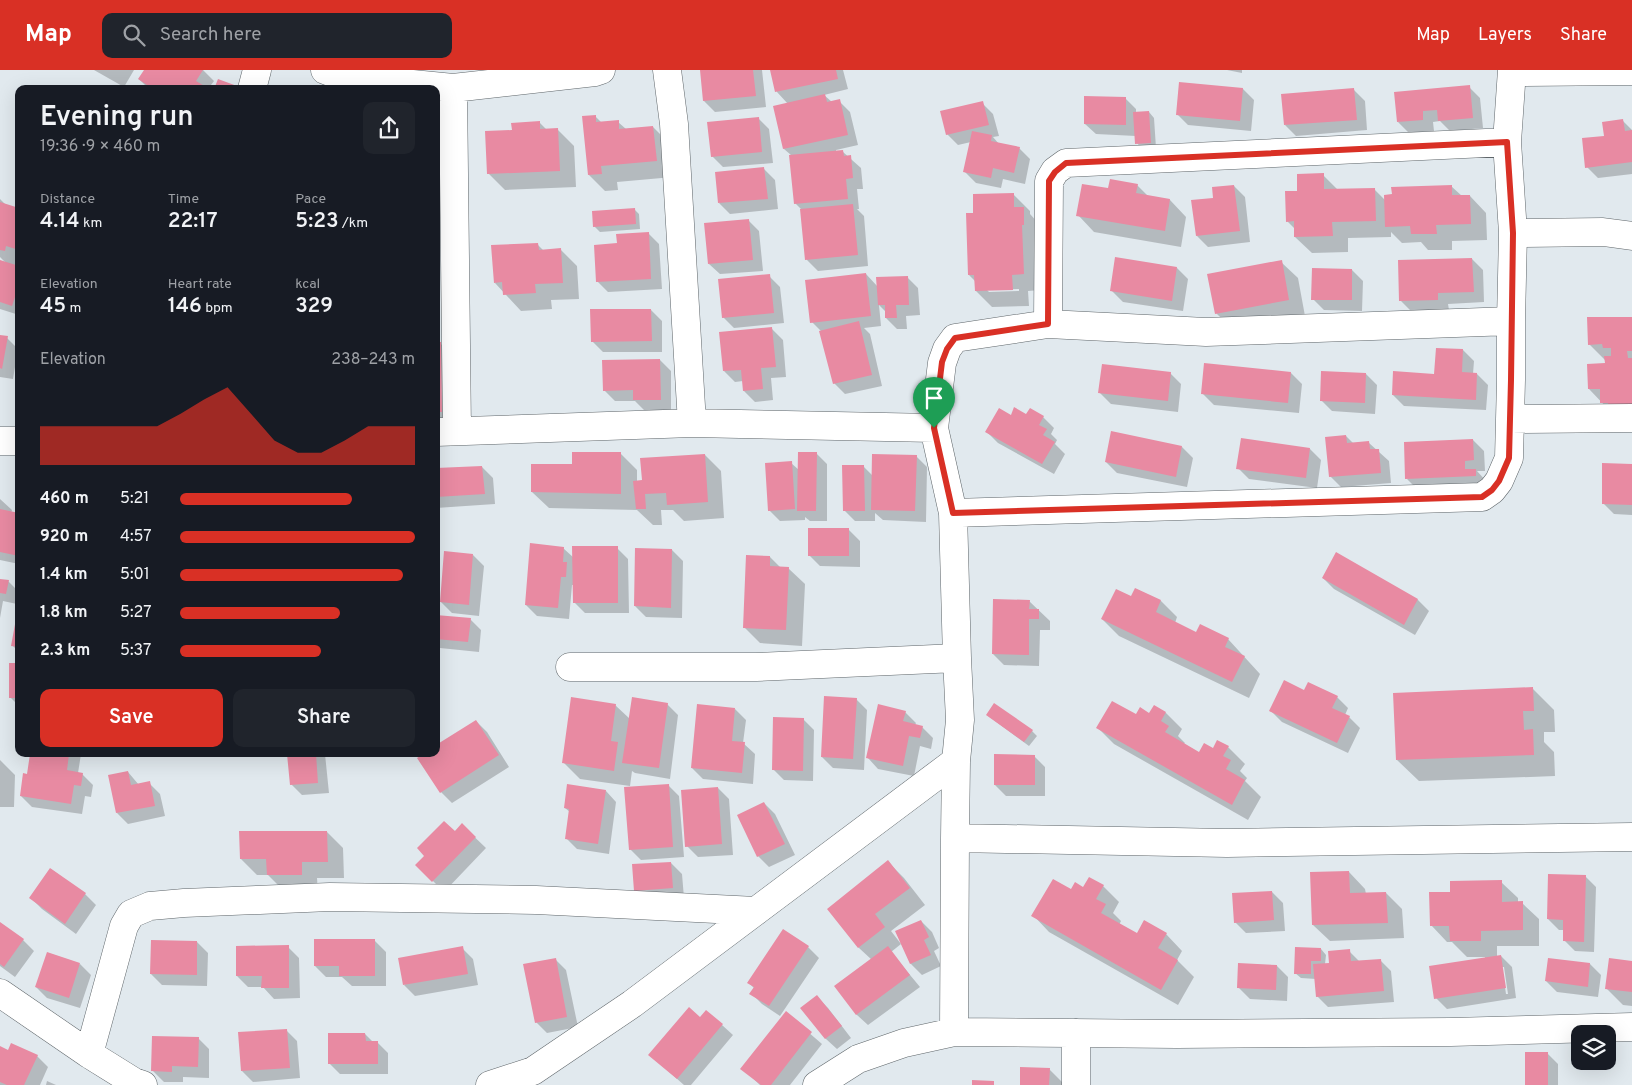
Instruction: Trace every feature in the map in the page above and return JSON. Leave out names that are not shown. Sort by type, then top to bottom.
[{"type":"street","points":[[253,85],[257,70]]},
{"type":"street","points":[[325,70],[343,77],[423,85]]},
{"type":"street","points":[[440,87],[453,88],[534,80],[601,70]]},
{"type":"street","points":[[667,70],[674,124],[692,423]]},
{"type":"street","points":[[953,513],[1482,497],[1492,490],[1499,481],[1509,458],[1513,233],[1507,142],[1512,71],[1632,71]]},
{"type":"street","points":[[453,88],[447,431],[692,423],[934,428]]},
{"type":"street","points":[[1048,324],[1049,181],[1055,172],[1066,163],[1507,142]]},
{"type":"street","points":[[1513,233],[1603,232],[1632,236]]},
{"type":"street","points":[[954,1032],[956,761],[960,720],[956,658],[953,513],[934,428],[942,362],[947,349],[955,338],[1048,324],[1206,332],[1511,320]]},
{"type":"street","points":[[1510,419],[1632,418]]},
{"type":"street","points":[[0,441],[15,441]]},
{"type":"street","points":[[570,667],[756,667],[956,658]]},
{"type":"street","points":[[490,1085],[534,1071],[632,1004],[956,761]]},
{"type":"street","points":[[955,838],[1227,843],[1632,837]]},
{"type":"street","points":[[89,1054],[124,926],[131,914],[150,906],[330,897],[536,900],[756,911]]},
{"type":"street","points":[[0,993],[89,1054],[134,1082],[143,1085]]},
{"type":"street","points":[[817,1085],[858,1059],[904,1043],[954,1032],[1431,1032],[1632,1027]]},
{"type":"street","points":[[1076,1033],[1076,1085]]},
{"type":"building","points":[[144,70],[203,70],[196,81],[203,85],[147,85],[138,79]]},
{"type":"building","points":[[700,70],[753,70],[756,96],[703,101]]},
{"type":"building","points":[[770,70],[836,70],[838,79],[775,92]]},
{"type":"building","points":[[218,79],[234,85],[216,85]]},
{"type":"building","points":[[1179,82],[1243,88],[1240,121],[1176,115]]},
{"type":"building","points":[[1470,85],[1473,118],[1438,121],[1437,110],[1423,111],[1423,120],[1397,122],[1394,92]]},
{"type":"building","points":[[1354,88],[1357,120],[1284,125],[1281,94]]},
{"type":"building","points":[[825,94],[827,102],[840,99],[848,135],[783,149],[773,106]]},
{"type":"building","points":[[1084,96],[1126,97],[1126,125],[1084,124]]},
{"type":"building","points":[[983,101],[989,125],[946,135],[940,111]]},
{"type":"building","points":[[1149,111],[1151,143],[1135,144],[1133,112]]},
{"type":"building","points":[[596,115],[596,122],[619,120],[619,129],[653,126],[657,161],[601,166],[602,174],[588,175],[582,116]]},
{"type":"building","points":[[759,117],[762,152],[711,157],[707,122]]},
{"type":"building","points":[[1623,119],[1625,131],[1632,130],[1632,162],[1585,168],[1582,138],[1604,136],[1602,122]]},
{"type":"building","points":[[540,121],[540,129],[558,128],[560,171],[487,174],[485,131],[512,130],[511,123]]},
{"type":"building","points":[[972,131],[992,135],[991,141],[1020,147],[1014,173],[993,168],[991,178],[963,172]]},
{"type":"building","points":[[843,150],[844,156],[851,155],[853,178],[846,179],[848,199],[794,204],[789,155]]},
{"type":"building","points":[[764,167],[768,199],[718,203],[715,172]]},
{"type":"building","points":[[1324,173],[1324,189],[1375,188],[1376,221],[1332,222],[1333,236],[1294,237],[1294,221],[1286,222],[1285,191],[1297,191],[1297,174]]},
{"type":"building","points":[[1110,179],[1138,184],[1136,193],[1170,199],[1165,231],[1076,216],[1082,184],[1108,188]]},
{"type":"building","points":[[1234,185],[1240,231],[1196,236],[1191,200],[1213,198],[1212,187]]},
{"type":"building","points":[[1452,185],[1452,195],[1470,195],[1471,224],[1436,225],[1437,234],[1411,234],[1410,226],[1385,227],[1384,195],[1392,194],[1391,187]]},
{"type":"building","points":[[1014,193],[1014,207],[1024,207],[1024,225],[1022,225],[1024,274],[1012,275],[1013,290],[975,291],[974,275],[968,275],[966,213],[973,213],[973,194]]},
{"type":"building","points":[[0,202],[15,207],[15,249],[6,246],[5,251],[0,250]]},
{"type":"building","points":[[853,204],[858,255],[805,260],[800,209]]},
{"type":"building","points":[[635,208],[636,224],[593,227],[592,211]]},
{"type":"building","points":[[749,219],[753,260],[708,264],[704,223]]},
{"type":"building","points":[[649,232],[651,279],[596,282],[594,245],[617,243],[616,234]]},
{"type":"building","points":[[538,243],[539,250],[561,248],[563,283],[535,284],[536,293],[503,295],[502,282],[494,283],[491,245]]},
{"type":"building","points":[[1115,257],[1177,267],[1172,301],[1110,291]]},
{"type":"building","points":[[1472,258],[1474,292],[1438,293],[1438,300],[1399,301],[1398,260]]},
{"type":"building","points":[[0,260],[15,265],[15,297],[12,306],[0,302]]},
{"type":"building","points":[[1282,260],[1289,300],[1215,314],[1207,274]]},
{"type":"building","points":[[1312,268],[1352,269],[1352,300],[1311,300]]},
{"type":"building","points":[[866,273],[871,316],[810,323],[805,280]]},
{"type":"building","points":[[770,274],[774,313],[722,318],[718,279]]},
{"type":"building","points":[[908,276],[909,305],[896,305],[897,318],[885,318],[885,305],[878,305],[876,277]]},
{"type":"building","points":[[590,309],[651,309],[652,341],[591,342]]},
{"type":"building","points":[[1587,317],[1632,317],[1632,351],[1627,351],[1628,358],[1632,358],[1632,404],[1609,414],[1608,403],[1600,403],[1600,389],[1588,389],[1587,364],[1605,363],[1604,356],[1611,356],[1611,348],[1603,348],[1602,344],[1588,345]]},
{"type":"building","points":[[859,321],[872,375],[833,384],[819,331]]},
{"type":"building","points":[[772,327],[776,367],[761,368],[763,389],[743,391],[741,370],[723,371],[719,332]]},
{"type":"building","points":[[0,335],[8,336],[2,369],[0,368]]},
{"type":"building","points":[[440,342],[441,342],[442,412],[440,412]]},
{"type":"building","points":[[1436,348],[1463,349],[1462,372],[1477,373],[1476,400],[1392,395],[1393,371],[1434,374]]},
{"type":"building","points":[[660,359],[661,400],[633,400],[633,390],[603,391],[602,360]]},
{"type":"building","points":[[1204,363],[1291,372],[1288,403],[1201,394]]},
{"type":"building","points":[[1102,364],[1171,372],[1168,401],[1098,393]]},
{"type":"building","points":[[1321,371],[1366,373],[1365,403],[1320,401]]},
{"type":"building","points":[[1014,407],[1026,414],[1030,408],[1044,416],[1039,425],[1047,429],[1043,435],[1055,442],[1042,464],[985,432],[999,408],[1011,415]]},
{"type":"building","points":[[1111,431],[1182,446],[1176,477],[1105,462]]},
{"type":"building","points":[[1346,435],[1347,443],[1369,441],[1370,449],[1379,449],[1381,473],[1329,477],[1325,437]]},
{"type":"building","points":[[1241,438],[1310,448],[1306,478],[1236,469]]},
{"type":"building","points":[[1473,439],[1474,460],[1465,461],[1465,469],[1476,469],[1476,476],[1405,479],[1404,442]]},
{"type":"building","points":[[572,452],[621,452],[621,494],[531,492],[531,464],[572,464]]},
{"type":"building","points":[[798,452],[817,452],[816,511],[797,511]]},
{"type":"building","points":[[705,454],[708,502],[667,505],[666,493],[645,494],[646,509],[636,509],[633,481],[642,480],[640,458]]},
{"type":"building","points":[[872,454],[917,455],[915,511],[871,510]]},
{"type":"building","points":[[792,461],[795,509],[768,511],[765,463]]},
{"type":"building","points":[[1602,463],[1632,464],[1632,505],[1602,504]]},
{"type":"building","points":[[842,465],[864,465],[865,511],[843,511]]},
{"type":"building","points":[[482,466],[485,494],[440,497],[440,468]]},
{"type":"building","points":[[0,509],[15,512],[15,555],[0,552]]},
{"type":"building","points":[[808,528],[849,528],[849,556],[808,556]]},
{"type":"building","points":[[530,543],[564,547],[563,562],[567,562],[566,577],[561,577],[558,608],[525,605]]},
{"type":"building","points":[[572,546],[618,546],[618,603],[573,603]]},
{"type":"building","points":[[635,548],[672,549],[671,608],[634,606]]},
{"type":"building","points":[[444,551],[473,554],[469,605],[440,602]]},
{"type":"building","points":[[1336,552],[1418,599],[1404,625],[1322,578]]},
{"type":"building","points":[[746,555],[770,556],[770,566],[789,567],[786,630],[743,628]]},
{"type":"building","points":[[0,579],[9,580],[6,594],[0,593]]},
{"type":"building","points":[[1135,588],[1161,600],[1156,612],[1196,632],[1200,624],[1229,638],[1225,647],[1245,656],[1232,682],[1101,619],[1116,589],[1131,596]]},
{"type":"building","points":[[993,599],[1030,600],[1029,609],[1039,609],[1039,619],[1029,619],[1029,655],[992,654]]},
{"type":"building","points":[[440,615],[471,618],[468,642],[440,639]]},
{"type":"building","points":[[15,624],[15,646],[11,646]]},
{"type":"building","points":[[9,663],[15,663],[15,698],[9,698]]},
{"type":"building","points":[[1284,680],[1304,690],[1308,682],[1338,696],[1332,708],[1350,716],[1337,743],[1269,711]]},
{"type":"building","points":[[1533,687],[1534,711],[1523,711],[1524,730],[1533,729],[1534,755],[1396,760],[1393,693]]},
{"type":"building","points":[[824,696],[857,698],[853,759],[821,757]]},
{"type":"building","points":[[571,697],[616,704],[611,741],[618,742],[614,771],[562,763]]},
{"type":"building","points":[[632,697],[668,703],[659,768],[622,763]]},
{"type":"building","points":[[1112,701],[1136,714],[1140,707],[1149,713],[1154,705],[1166,712],[1161,721],[1169,726],[1165,732],[1199,752],[1204,743],[1213,748],[1217,740],[1229,746],[1223,756],[1231,760],[1226,769],[1245,780],[1232,805],[1096,728]]},
{"type":"building","points":[[994,703],[1033,730],[1024,742],[986,715]]},
{"type":"building","points":[[697,704],[735,708],[732,741],[745,742],[742,773],[691,768]]},
{"type":"building","points":[[878,704],[906,711],[903,721],[923,726],[920,738],[909,736],[903,766],[866,758]]},
{"type":"building","points":[[773,717],[804,718],[803,771],[772,770]]},
{"type":"building","points":[[476,720],[499,755],[440,793],[417,758],[440,757],[440,742]]},
{"type":"building","points":[[994,754],[1035,755],[1035,785],[994,785]]},
{"type":"building","points":[[30,757],[69,757],[67,770],[83,773],[81,786],[74,785],[71,804],[20,796],[23,773],[27,774]]},
{"type":"building","points":[[287,757],[316,757],[318,783],[290,785]]},
{"type":"building","points":[[128,771],[131,785],[150,781],[155,806],[116,813],[108,775]]},
{"type":"building","points":[[567,784],[606,790],[598,844],[565,839],[569,809],[564,808]]},
{"type":"building","points":[[669,784],[673,847],[629,850],[624,787]]},
{"type":"building","points":[[718,787],[722,844],[685,847],[681,790]]},
{"type":"building","points":[[764,802],[785,844],[757,857],[737,815]]},
{"type":"building","points":[[444,821],[455,831],[462,823],[476,837],[432,882],[415,865],[424,856],[417,848]]},
{"type":"building","points":[[239,831],[327,831],[328,862],[302,862],[302,875],[267,875],[266,859],[240,859]]},
{"type":"building","points":[[888,860],[910,888],[875,914],[885,927],[858,948],[827,909]]},
{"type":"building","points":[[671,862],[673,888],[634,891],[632,864]]},
{"type":"building","points":[[50,868],[86,893],[65,924],[29,898]]},
{"type":"building","points":[[1349,871],[1350,893],[1386,892],[1388,923],[1312,925],[1310,872]]},
{"type":"building","points":[[1548,874],[1586,875],[1584,942],[1563,941],[1563,920],[1547,919]]},
{"type":"building","points":[[1089,877],[1104,885],[1096,899],[1106,904],[1101,913],[1137,933],[1144,920],[1167,933],[1158,948],[1178,960],[1161,990],[1031,916],[1053,879],[1071,889],[1075,882],[1083,887]]},
{"type":"building","points":[[1502,880],[1502,902],[1523,901],[1523,930],[1481,931],[1481,941],[1450,941],[1449,926],[1430,926],[1429,892],[1450,892],[1450,881]]},
{"type":"building","points":[[1272,891],[1274,920],[1234,923],[1232,893]]},
{"type":"building","points":[[921,920],[929,937],[924,940],[931,955],[910,964],[895,931]]},
{"type":"building","points":[[0,922],[24,939],[4,967],[0,964]]},
{"type":"building","points":[[783,929],[809,946],[769,1006],[749,994],[754,987],[747,983]]},
{"type":"building","points":[[314,939],[375,939],[375,976],[339,976],[339,966],[314,966]]},
{"type":"building","points":[[151,940],[197,941],[197,975],[150,974]]},
{"type":"building","points":[[289,945],[289,988],[261,988],[262,976],[236,976],[236,946]]},
{"type":"building","points":[[463,946],[468,974],[403,985],[398,958]]},
{"type":"building","points":[[888,946],[910,975],[856,1015],[834,986]]},
{"type":"building","points":[[1295,947],[1321,948],[1321,961],[1311,961],[1311,974],[1294,974]]},
{"type":"building","points":[[1350,949],[1351,961],[1381,959],[1384,991],[1316,997],[1313,964],[1329,963],[1328,951]]},
{"type":"building","points":[[47,952],[80,963],[69,998],[35,987]]},
{"type":"building","points":[[1501,955],[1506,988],[1434,999],[1429,966]]},
{"type":"building","points":[[556,958],[567,1017],[535,1023],[523,964]]},
{"type":"building","points":[[1548,958],[1590,963],[1588,987],[1545,981]]},
{"type":"building","points":[[1609,958],[1632,961],[1632,992],[1605,989]]},
{"type":"building","points":[[1238,963],[1277,965],[1276,990],[1237,988]]},
{"type":"building","points":[[817,995],[842,1026],[825,1039],[800,1008]]},
{"type":"building","points":[[689,1007],[700,1017],[706,1010],[723,1024],[677,1079],[648,1055]]},
{"type":"building","points":[[786,1011],[812,1032],[771,1085],[761,1085],[740,1069]]},
{"type":"building","points":[[287,1029],[290,1068],[241,1071],[238,1032]]},
{"type":"building","points":[[328,1033],[365,1033],[366,1041],[378,1041],[378,1064],[328,1064]]},
{"type":"building","points":[[152,1036],[199,1037],[198,1067],[172,1066],[172,1072],[151,1071]]},
{"type":"building","points":[[11,1043],[38,1055],[24,1085],[7,1085],[0,1082],[0,1046],[8,1050]]},
{"type":"building","points":[[1525,1052],[1548,1052],[1548,1085],[1525,1085]]},
{"type":"building","points":[[1020,1067],[1050,1068],[1049,1085],[1020,1085]]},
{"type":"building","points":[[972,1080],[994,1081],[994,1085],[972,1085]]},
{"type":"route","points":[[1507,142],[1513,233],[1509,458],[1499,481],[1492,490],[1482,497],[953,513],[934,428],[942,362],[947,349],[955,338],[1048,324],[1049,181],[1055,172],[1066,163],[1507,142]]}]
